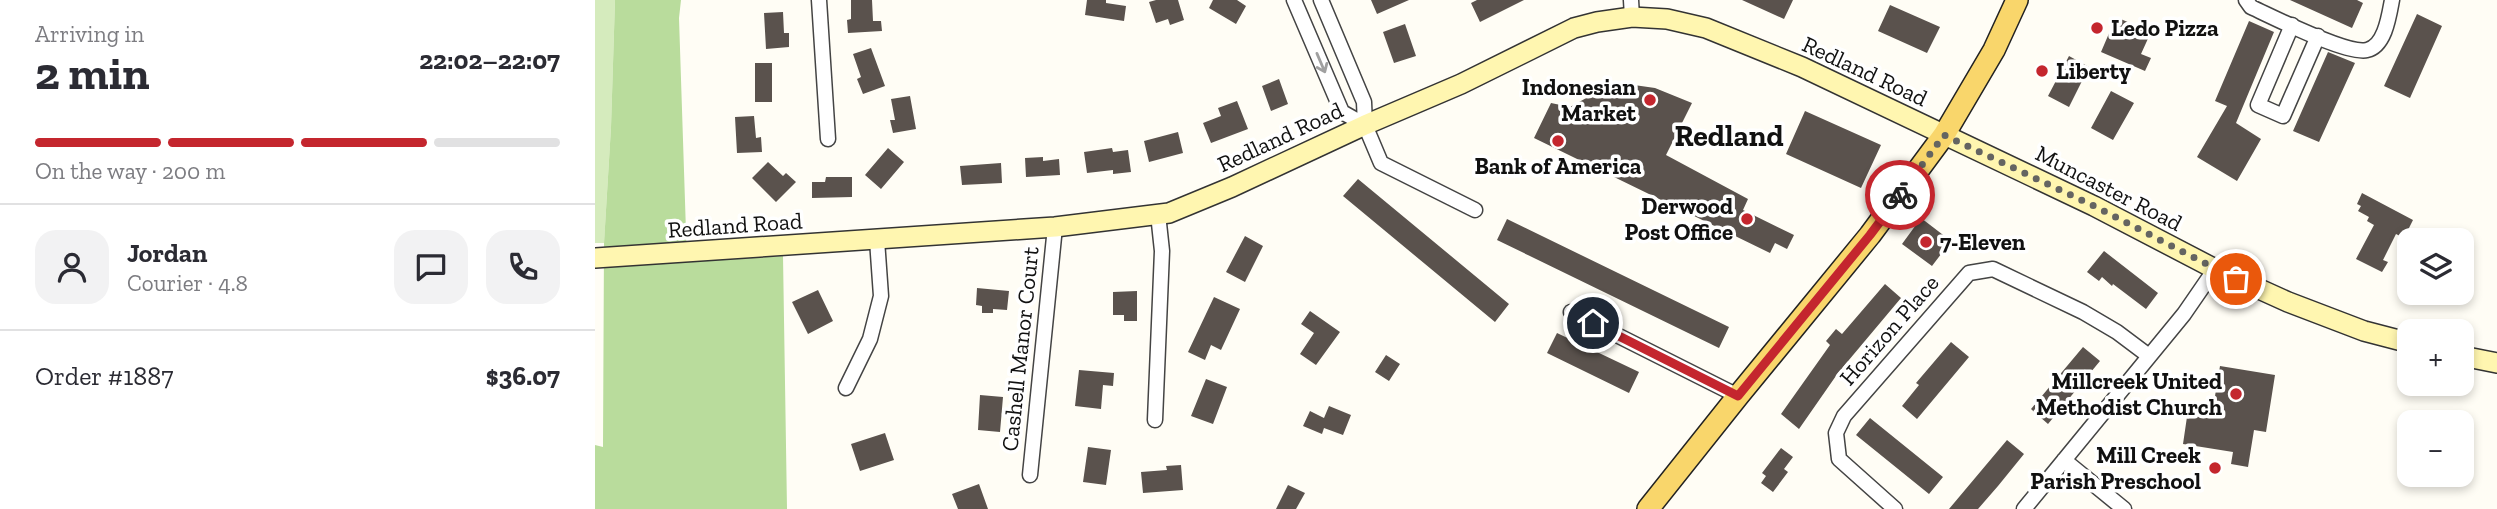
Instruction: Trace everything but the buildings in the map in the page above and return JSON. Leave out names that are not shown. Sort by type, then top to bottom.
[{"type":"main road","points":[[1648,509],[1870,235],[1944,135],[1994,50],[2017,0]]},
{"type":"main road","name":"Redland Road","points":[[595,258],[1055,227],[1169,213],[1461,84],[1574,28],[1632,9],[1706,28],[1754,46],[1944,135]]},
{"type":"main road","name":"Muncaster Road","points":[[1944,135],[2094,206],[2215,269],[2288,302],[2364,331],[2397,340]]},
{"type":"main road","points":[[2474,358],[2497,363]]},
{"type":"street","points":[[819,0],[828,139]]},
{"type":"street","points":[[1294,0],[1342,112],[1364,125]]},
{"type":"street","points":[[1321,0],[1364,103],[1364,125],[1381,163],[1475,210]]},
{"type":"street","points":[[2246,0],[2251,7],[2349,50],[2367,50],[2378,43],[2385,31],[2392,0]]},
{"type":"street","points":[[2292,25],[2258,105],[2283,116],[2318,36]]},
{"type":"street","points":[[1155,420],[1162,251],[1158,215]]},
{"type":"street","name":"Cashell Manor Court","points":[[1030,475],[1055,227]]},
{"type":"street","points":[[846,388],[870,340],[881,296],[877,240]]},
{"type":"street","name":"Horizon Place","points":[[1895,509],[1839,459],[1836,433],[1844,416],[1969,273],[1993,269],[2083,312],[2117,332],[2149,356]]},
{"type":"street","points":[[2024,509],[2184,314],[2215,269]]},
{"type":"street","points":[[1571,312],[1738,396]]},
{"type":"street","points":[[2064,460],[2124,509]]},
{"type":"green space","points":[[595,0],[615,0],[604,243],[595,243]]},
{"type":"green space","points":[[615,0],[681,0],[679,18],[687,262],[783,256],[787,509],[595,509],[595,445],[603,447],[604,243]]},
{"type":"way so far","points":[[1900,195],[1944,135],[2094,206],[2236,279]]},
{"type":"place","name":"Ledo Pizza","points":[[2097,28]]},
{"type":"place","name":"Liberty","points":[[2042,71]]},
{"type":"place","name":"Indonesian Market","points":[[1650,100]]},
{"type":"place","name":"Bank of America","points":[[1558,141]]},
{"type":"place","name":"Derwood Post Office","points":[[1747,219]]},
{"type":"place","name":"7-Eleven","points":[[1926,242]]},
{"type":"place","name":"Millcreek United Methodist Church","points":[[2236,394]]},
{"type":"place","name":"Mill Creek Parish Preschool","points":[[2215,468]]},
{"type":"district","name":"Redland","points":[[1729,136]]},
{"type":"route","points":[[1593,323],[1738,396],[1900,195]]}]
